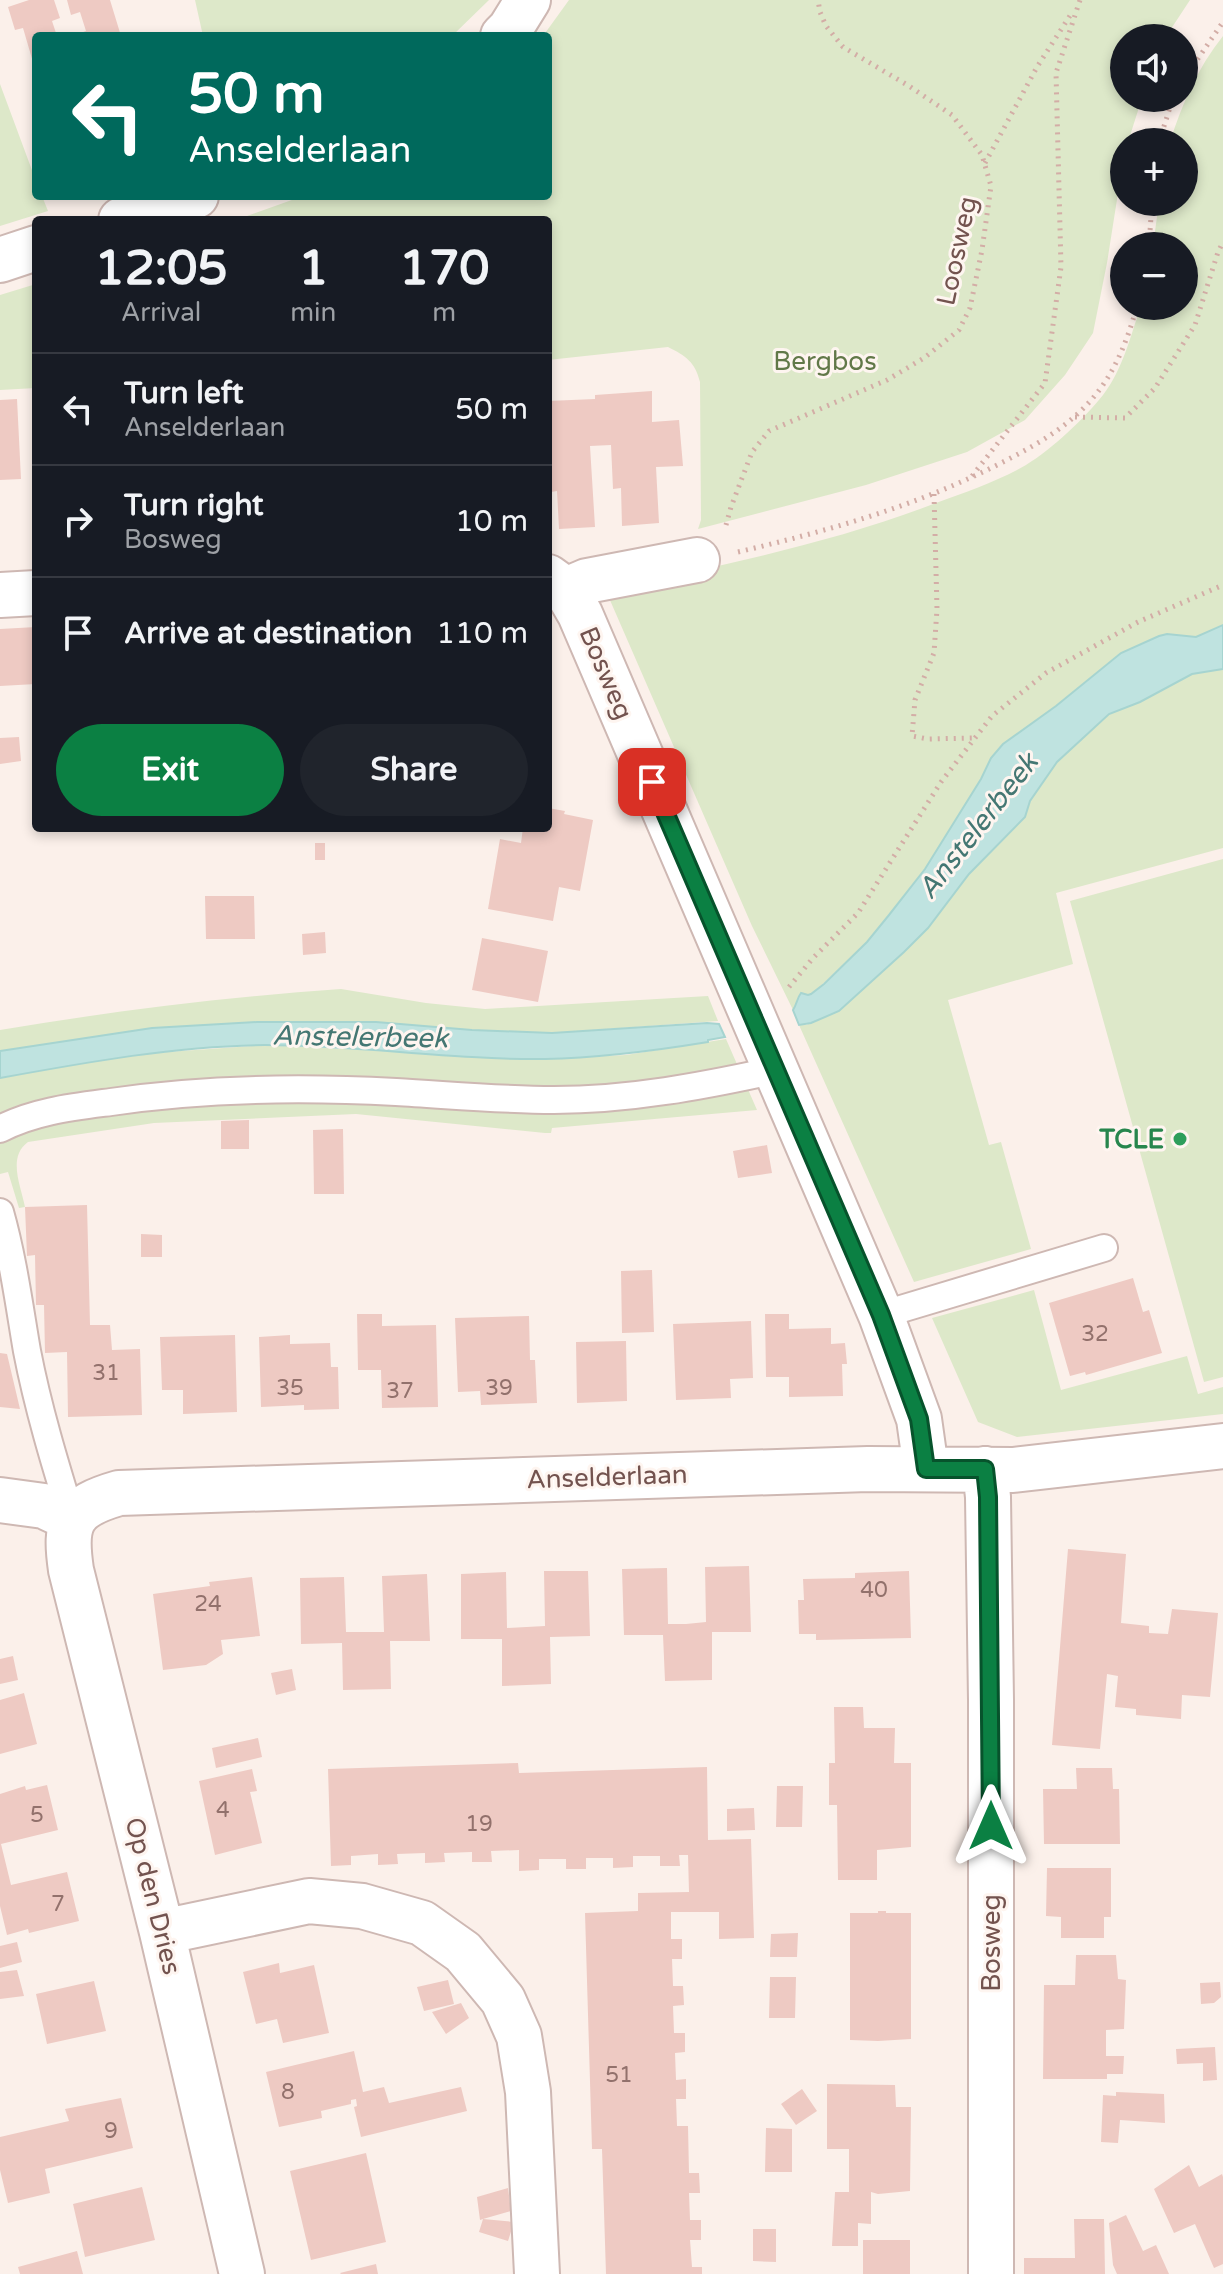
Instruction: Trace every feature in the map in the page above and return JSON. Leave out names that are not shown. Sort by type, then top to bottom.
[{"type":"street","points":[[507,32],[528,0]]},
{"type":"street","points":[[134,216],[184,200]]},
{"type":"street","points":[[0,260],[32,249]]},
{"type":"street","points":[[557,584],[708,558]]},
{"type":"street","name":"Bosweg","points":[[557,584],[580,614],[881,1315],[919,1419],[926,1469]]},
{"type":"street","points":[[0,595],[32,593]]},
{"type":"street","name":"Anselderlaan","points":[[72,1519],[80,1510],[101,1498],[119,1493],[852,1469],[1013,1470],[1223,1446]]},
{"type":"street","name":"Bosweg","points":[[985,1469],[991,1700],[991,2274]]},
{"type":"street","points":[[0,1500],[44,1506],[72,1519]]},
{"type":"street","name":"Op den Dries","points":[[72,1519],[68,1533],[71,1570],[162,1932],[242,2274]]},
{"type":"street","points":[[162,1932],[309,1901],[362,1906],[422,1923],[463,1952],[503,2000],[519,2036],[528,2092],[537,2274]]},
{"type":"lane","points":[[0,1129],[48,1111],[164,1094],[221,1090],[393,1092],[555,1100],[660,1093],[776,1070]]},
{"type":"lane","points":[[0,1212],[11,1250],[28,1353],[51,1451],[72,1519]]},
{"type":"lane","points":[[881,1315],[1104,1248]]},
{"type":"path","name":"Loosweg","points":[[708,558],[752,452],[769,431],[887,380],[924,358],[959,330],[970,308],[982,250],[991,186],[982,155],[952,115],[843,47],[826,26],[818,0]]},
{"type":"path","points":[[985,163],[1043,57],[1079,2]]},
{"type":"path","points":[[970,479],[1045,383],[1061,267],[1056,73],[1079,2]]},
{"type":"path","points":[[1198,59],[1223,22]]},
{"type":"path","points":[[1075,417],[1125,418],[1155,388],[1195,325],[1223,242]]},
{"type":"path","points":[[708,558],[830,530],[883,514],[970,479],[1036,445],[1075,417],[1100,390],[1113,370],[1132,320]]},
{"type":"path","points":[[934,494],[937,609],[934,653],[915,700],[912,736],[928,739],[974,737]]},
{"type":"path","points":[[785,992],[813,958],[858,913],[941,782],[992,716],[1046,673],[1138,622],[1223,585]]},
{"type":"green space","points":[[195,0],[489,0],[456,32],[202,32]]},
{"type":"green space","name":"Bergbos","points":[[569,0],[1190,0],[1174,24],[1110,24],[1110,112],[1138,112],[1132,128],[1110,128],[1110,216],[1114,216],[1093,333],[1065,375],[1025,420],[967,452],[866,485],[698,529],[701,520],[700,382],[695,369],[685,357],[668,347],[552,360],[552,216],[247,216],[292,200],[552,200],[552,32],[546,32]]},
{"type":"green space","points":[[1223,36],[1223,625],[1196,637],[1159,636],[1121,653],[1011,738],[991,758],[925,869],[867,942],[812,994],[801,993],[793,1010],[752,926],[606,591],[855,531],[982,486],[1015,471],[1067,433],[1095,404],[1116,374],[1136,320],[1198,320],[1198,232],[1155,232],[1157,216],[1198,216],[1198,128],[1175,128],[1181,112],[1198,112],[1198,75]]},
{"type":"green space","points":[[0,84],[32,170],[32,200],[44,200],[48,211],[0,226]]},
{"type":"green space","points":[[32,285],[32,388],[0,390],[0,295]]},
{"type":"green space","points":[[1223,669],[1223,848],[1056,893],[1073,964],[948,1000],[989,1145],[1001,1142],[1031,1249],[914,1282],[799,1025],[839,1011],[928,928],[969,874],[1025,817],[1030,801],[1057,762],[1109,714],[1192,674]]},
{"type":"green space","name":"TCLE","points":[[1223,859],[1223,1377],[1204,1382],[1070,901]]},
{"type":"green space","points":[[341,989],[485,1009],[708,996],[718,1021],[552,1033],[376,1022],[257,1022],[152,1028],[0,1051],[0,1030],[170,1005]]},
{"type":"green space","points":[[726,1039],[757,1110],[552,1128],[551,1133],[356,1114],[154,1123],[28,1142],[18,1156],[17,1164],[25,1207],[19,1208],[8,1172],[0,1174],[0,1078],[138,1054],[265,1045],[543,1059],[626,1055]]},
{"type":"green space","points":[[1034,1290],[1061,1390],[1187,1356],[1198,1394],[1223,1387],[1223,1414],[1017,1437],[978,1422],[932,1318]]},
{"type":"water","name":"Anstelerbeek","points":[[1223,625],[1223,669],[1192,674],[1140,702],[1109,714],[1057,762],[1030,801],[1025,817],[969,874],[928,928],[839,1011],[799,1025],[793,1010],[801,993],[811,994],[824,984],[867,942],[889,915],[925,869],[991,758],[1003,744],[1121,653],[1159,636],[1196,637]]},
{"type":"water","name":"Anstelerbeek","points":[[257,1022],[376,1022],[552,1033],[707,1023],[719,1024],[725,1037],[647,1051],[545,1059],[335,1047],[232,1046],[132,1056],[0,1078],[0,1051],[152,1028]]},
{"type":"building","points":[[29,0],[54,0],[60,18],[52,21],[56,32],[32,32],[32,59],[23,28],[15,30],[8,7]]},
{"type":"building","points":[[67,0],[110,0],[120,32],[83,32],[86,31],[80,12],[71,15]]},
{"type":"building","points":[[652,391],[652,422],[679,420],[683,466],[656,467],[659,523],[622,526],[621,488],[613,489],[611,445],[590,446],[595,527],[559,529],[557,491],[552,492],[552,401],[595,399],[595,395]]},
{"type":"building","points":[[17,399],[21,479],[0,480],[0,400]]},
{"type":"building","points":[[32,627],[32,684],[0,686],[0,629]]},
{"type":"building","points":[[19,737],[21,761],[0,764],[0,738]]},
{"type":"building","points":[[552,809],[593,820],[580,891],[559,887],[553,921],[488,909],[500,839],[521,843],[522,832],[552,832]]},
{"type":"building","points":[[315,843],[325,843],[325,860],[315,860]]},
{"type":"building","points":[[205,896],[254,896],[255,939],[206,939]]},
{"type":"building","points":[[325,932],[326,953],[303,955],[302,934]]},
{"type":"building","points":[[482,938],[548,951],[538,1002],[472,990]]},
{"type":"building","points":[[249,1120],[249,1149],[221,1149],[221,1121]]},
{"type":"building","points":[[343,1129],[344,1194],[314,1194],[313,1130]]},
{"type":"building","points":[[767,1145],[772,1173],[738,1178],[733,1151]]},
{"type":"building","points":[[87,1205],[90,1325],[110,1325],[112,1350],[140,1349],[142,1415],[68,1417],[67,1352],[45,1353],[44,1305],[36,1305],[35,1255],[27,1256],[25,1207]]},
{"type":"building","points":[[141,1234],[162,1235],[162,1257],[141,1257]]},
{"type":"building","points":[[652,1270],[654,1332],[622,1333],[621,1271]]},
{"type":"building","points":[[1133,1278],[1143,1312],[1149,1310],[1162,1353],[1086,1375],[1085,1372],[1070,1376],[1049,1303]]},
{"type":"building","points":[[357,1314],[382,1314],[382,1326],[436,1325],[438,1407],[382,1408],[381,1370],[358,1370]]},
{"type":"building","points":[[765,1314],[789,1314],[789,1329],[831,1328],[831,1344],[845,1343],[847,1364],[842,1364],[843,1396],[789,1397],[789,1377],[766,1377]]},
{"type":"building","points":[[529,1316],[530,1360],[535,1360],[537,1403],[481,1405],[480,1391],[458,1392],[455,1318]]},
{"type":"building","points":[[751,1321],[753,1378],[730,1379],[731,1398],[676,1400],[673,1324]]},
{"type":"building","points":[[235,1335],[237,1412],[183,1414],[183,1390],[162,1390],[160,1337]]},
{"type":"building","points":[[290,1335],[290,1344],[330,1343],[331,1367],[338,1367],[339,1409],[304,1410],[304,1405],[261,1407],[259,1337]]},
{"type":"building","points":[[626,1341],[627,1401],[577,1403],[576,1342]]},
{"type":"building","points":[[0,1353],[7,1354],[20,1409],[0,1407]]},
{"type":"building","points":[[1068,1549],[1126,1554],[1121,1623],[1149,1626],[1149,1633],[1168,1634],[1172,1609],[1218,1613],[1210,1697],[1182,1695],[1181,1719],[1136,1715],[1136,1709],[1115,1707],[1118,1676],[1107,1674],[1100,1749],[1052,1745]]},
{"type":"building","points":[[749,1566],[751,1632],[712,1632],[712,1680],[665,1681],[663,1635],[624,1635],[622,1569],[667,1568],[668,1624],[686,1624],[706,1622],[705,1567]]},
{"type":"building","points":[[544,1571],[588,1571],[590,1636],[550,1637],[551,1684],[502,1686],[502,1639],[461,1639],[461,1574],[506,1572],[507,1628],[545,1626]]},
{"type":"building","points":[[909,1571],[911,1638],[816,1640],[816,1634],[799,1634],[798,1600],[804,1600],[803,1579],[855,1578],[855,1573]]},
{"type":"building","points":[[427,1574],[430,1641],[390,1641],[391,1689],[343,1690],[342,1643],[301,1644],[300,1578],[344,1577],[346,1632],[384,1632],[382,1576]]},
{"type":"building","points":[[252,1577],[260,1636],[221,1640],[223,1654],[206,1665],[163,1670],[153,1594]]},
{"type":"building","points":[[13,1656],[18,1680],[0,1684],[0,1659]]},
{"type":"building","points":[[292,1669],[296,1690],[276,1695],[271,1673]]},
{"type":"building","points":[[24,1693],[37,1744],[0,1754],[0,1700]]},
{"type":"building","points":[[834,1707],[863,1707],[864,1728],[895,1728],[894,1763],[911,1763],[911,1847],[877,1850],[877,1880],[838,1880],[837,1805],[829,1805],[829,1763],[835,1763]]},
{"type":"building","points":[[258,1738],[262,1757],[216,1768],[212,1748]]},
{"type":"building","points":[[518,1763],[519,1773],[707,1767],[708,1840],[751,1839],[754,1938],[719,1939],[719,1912],[671,1912],[671,1939],[682,1939],[682,1959],[672,1959],[673,1986],[683,1986],[684,2005],[673,2006],[674,2033],[685,2033],[685,2052],[675,2053],[676,2080],[686,2079],[686,2099],[676,2099],[677,2126],[688,2126],[689,2173],[699,2173],[700,2193],[689,2193],[690,2220],[701,2220],[701,2240],[690,2240],[692,2267],[702,2267],[702,2274],[606,2274],[602,2149],[592,2149],[585,1913],[638,1911],[638,1893],[689,1892],[688,1855],[679,1855],[680,1866],[660,1866],[660,1856],[633,1856],[633,1867],[613,1868],[613,1858],[586,1858],[586,1869],[566,1869],[566,1859],[539,1859],[539,1870],[519,1871],[519,1850],[491,1851],[492,1862],[472,1862],[472,1852],[444,1853],[445,1862],[425,1863],[425,1853],[397,1854],[398,1864],[378,1865],[378,1854],[351,1856],[351,1865],[331,1866],[328,1769]]},
{"type":"building","points":[[1076,1768],[1112,1768],[1113,1789],[1119,1789],[1120,1844],[1044,1844],[1043,1789],[1077,1789]]},
{"type":"building","points":[[252,1769],[257,1791],[250,1792],[262,1843],[215,1855],[199,1781]]},
{"type":"building","points":[[47,1785],[58,1830],[1,1844],[11,1885],[67,1872],[79,1921],[7,1935],[0,1906],[0,1794],[25,1786],[26,1790]]},
{"type":"building","points":[[777,1786],[803,1786],[802,1827],[776,1827]]},
{"type":"building","points":[[754,1808],[755,1830],[727,1831],[727,1809]]},
{"type":"building","points":[[1047,1868],[1111,1868],[1111,1917],[1104,1917],[1104,1938],[1061,1938],[1061,1917],[1046,1916]]},
{"type":"building","points":[[850,1913],[911,1913],[911,2039],[850,2040]]},
{"type":"building","points":[[798,1933],[797,1957],[770,1957],[771,1934]]},
{"type":"building","points":[[17,1942],[22,1962],[0,1968],[0,1946]]},
{"type":"building","points":[[1076,1955],[1116,1955],[1118,1979],[1126,1980],[1124,2029],[1106,2030],[1106,2056],[1124,2056],[1123,2074],[1107,2074],[1107,2079],[1043,2079],[1044,1985],[1075,1985]]},
{"type":"building","points":[[279,1963],[280,1973],[314,1965],[329,2033],[283,2043],[277,2019],[256,2024],[243,1972]]},
{"type":"building","points":[[17,1970],[24,1996],[0,1999],[0,1972]]},
{"type":"building","points":[[770,1977],[796,1977],[795,2018],[769,2018]]},
{"type":"building","points":[[448,1980],[454,2004],[424,2011],[417,1987]]},
{"type":"building","points":[[94,1981],[106,2031],[47,2044],[36,1994]]},
{"type":"building","points":[[1220,1982],[1221,1997],[1214,2003],[1201,2004],[1200,1983]]},
{"type":"building","points":[[461,2003],[469,2018],[446,2034],[432,2012]]},
{"type":"building","points":[[1215,2047],[1217,2080],[1203,2081],[1203,2063],[1177,2064],[1176,2049]]},
{"type":"building","points":[[354,2051],[363,2092],[384,2087],[389,2103],[461,2087],[467,2111],[361,2137],[354,2107],[357,2106],[356,2099],[351,2100],[351,2104],[321,2111],[322,2118],[279,2127],[266,2072]]},
{"type":"building","points":[[827,2084],[895,2085],[896,2107],[911,2107],[910,2191],[871,2192],[871,2224],[858,2223],[858,2246],[832,2246],[835,2192],[849,2192],[849,2149],[827,2149]]},
{"type":"building","points":[[802,2089],[817,2111],[796,2125],[781,2104]]},
{"type":"building","points":[[1116,2092],[1164,2094],[1165,2123],[1120,2120],[1118,2143],[1101,2142],[1103,2095],[1116,2096]]},
{"type":"building","points":[[121,2098],[133,2148],[45,2169],[50,2193],[8,2203],[0,2170],[0,2137],[69,2121],[65,2109]]},
{"type":"building","points":[[766,2128],[792,2129],[792,2172],[765,2172]]},
{"type":"building","points":[[366,2153],[386,2242],[311,2260],[290,2171]]},
{"type":"building","points":[[1189,2165],[1199,2187],[1222,2174],[1223,2177],[1223,2264],[1214,2268],[1195,2224],[1174,2233],[1154,2189]]},
{"type":"building","points":[[142,2187],[155,2240],[85,2257],[73,2204]]},
{"type":"building","points":[[508,2188],[511,2211],[480,2220],[477,2197]]},
{"type":"building","points":[[1126,2215],[1143,2251],[1156,2245],[1169,2274],[1117,2274],[1113,2265],[1109,2223]]},
{"type":"building","points":[[483,2219],[514,2222],[508,2241],[479,2232]]},
{"type":"building","points":[[1074,2219],[1104,2219],[1105,2274],[1024,2274],[1024,2258],[1075,2258]]},
{"type":"building","points":[[753,2229],[776,2229],[776,2262],[753,2261]]},
{"type":"building","points":[[863,2240],[910,2240],[910,2274],[863,2274]]},
{"type":"building","points":[[77,2251],[83,2274],[20,2274],[18,2267]]},
{"type":"building","points":[[376,2264],[378,2274],[340,2273]]},
{"type":"place","name":"TCLE","points":[[1180,1139]]},
{"type":"route","points":[[652,782],[881,1315],[919,1419],[926,1469],[985,1469],[988,1497],[991,1826]]}]
